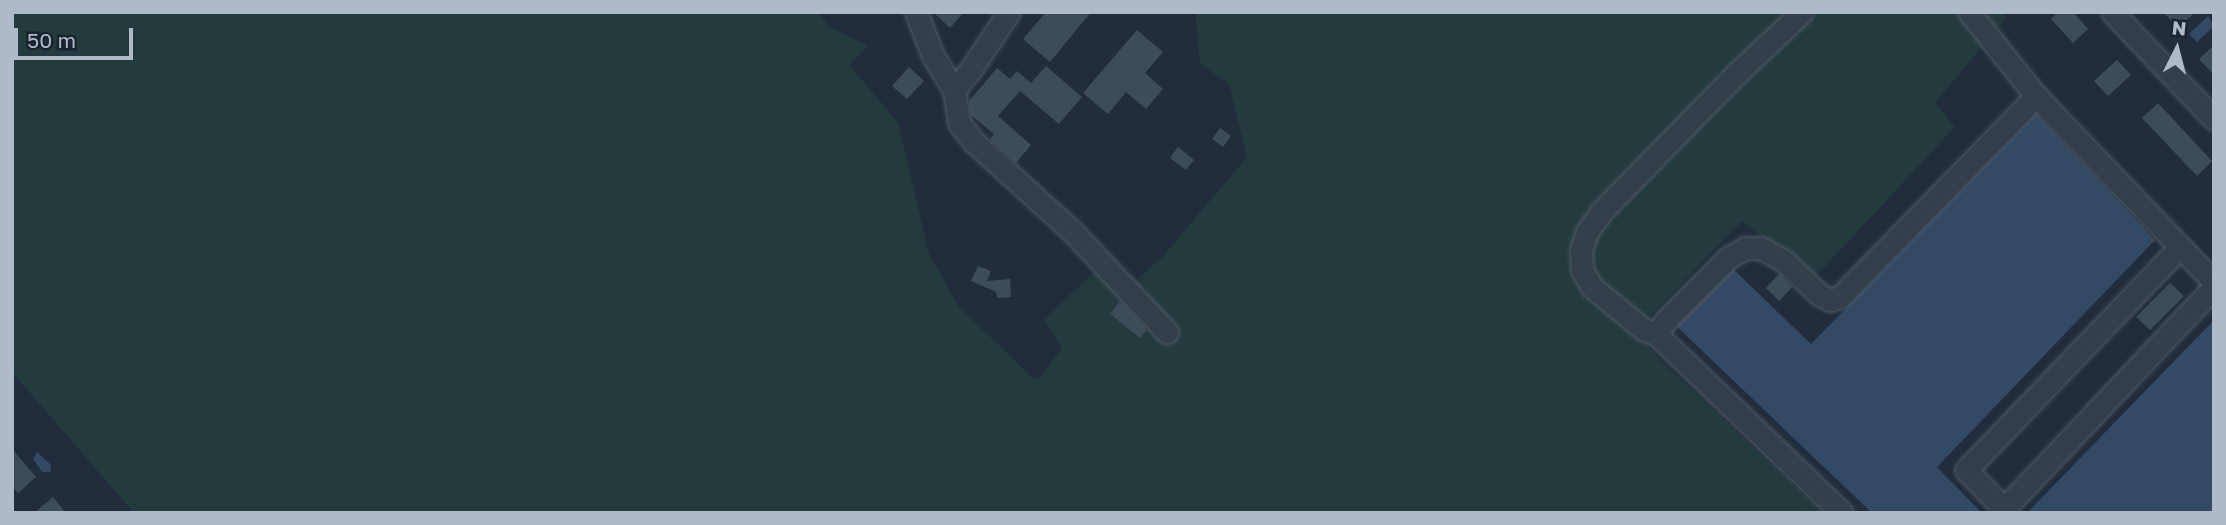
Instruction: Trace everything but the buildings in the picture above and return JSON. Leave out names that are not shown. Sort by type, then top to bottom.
[{"type":"street","points":[[916,12],[933,57],[954,90],[959,123],[973,141],[1072,231],[1167,332]]},
{"type":"street","points":[[954,90],[1009,12]]},
{"type":"street","points":[[1802,12],[1621,191],[1587,232],[1581,250],[1582,270],[1592,287],[1643,329],[1656,334],[1842,513]]},
{"type":"street","points":[[1969,12],[2036,96],[2180,247],[2214,285],[2004,509],[1966,470],[2180,247]]},
{"type":"street","points":[[2112,12],[2214,119]]},
{"type":"street","points":[[1656,334],[1665,320],[1728,258],[1745,248],[1761,248],[1784,261],[1820,295],[1830,300],[1840,297],[2036,96]]},
{"type":"green space","points":[[12,12],[819,12],[828,26],[868,46],[849,65],[898,122],[929,254],[959,307],[1038,380],[1062,348],[1044,320],[1097,269],[1134,283],[1163,256],[1247,157],[1229,84],[1200,64],[1195,12],[2003,12],[2007,17],[1935,103],[1955,127],[1814,278],[1742,221],[1635,331],[1662,362],[1823,513],[134,513],[12,372]]},
{"type":"water","points":[[2208,16],[2214,26],[2197,42],[2189,34]]},
{"type":"water","points":[[2036,114],[2155,240],[1937,467],[1982,513],[1872,513],[1671,321],[1729,265],[1811,344]]},
{"type":"water","points":[[2214,320],[2214,513],[2027,513]]},
{"type":"water","points":[[37,452],[51,465],[50,472],[42,472],[33,459]]}]
